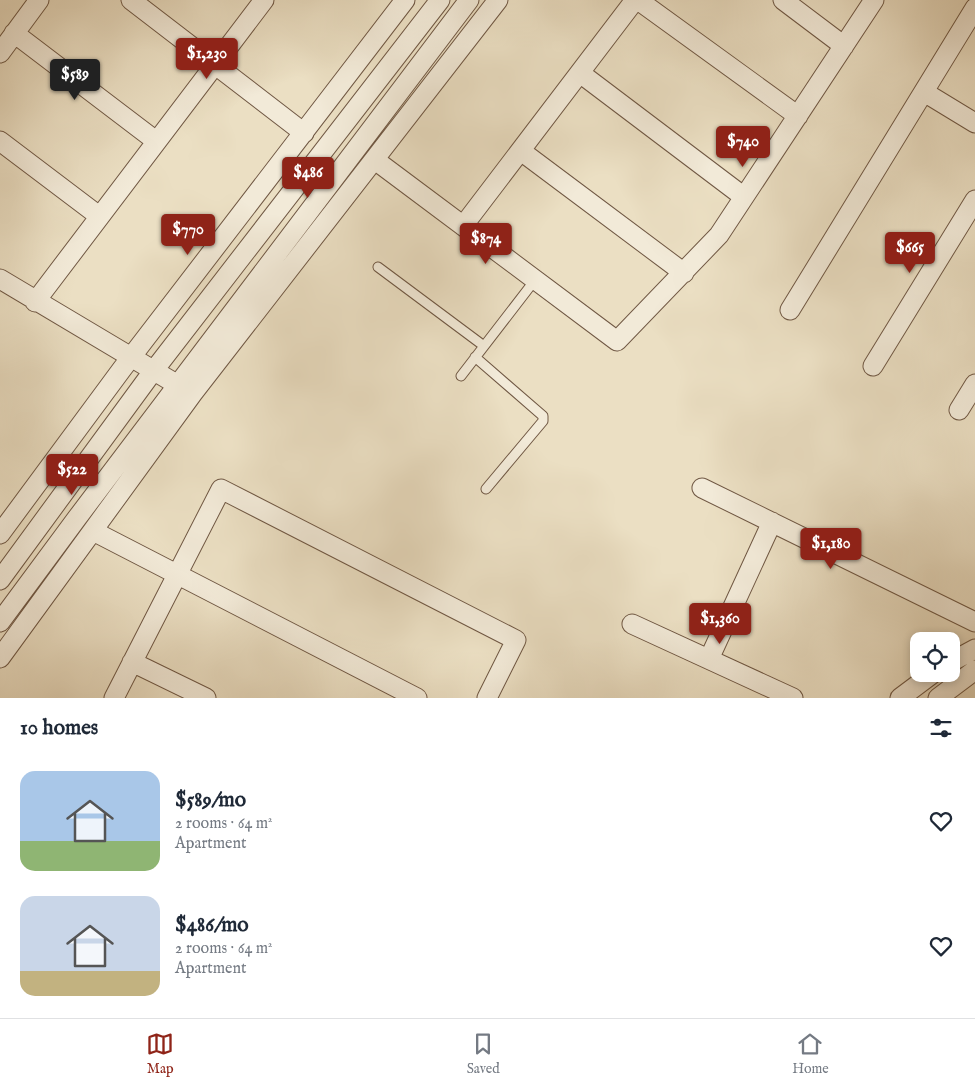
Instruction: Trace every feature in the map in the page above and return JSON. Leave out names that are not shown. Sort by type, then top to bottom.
[{"type":"street","points":[[0,52],[39,0]]},
{"type":"street","points":[[131,0],[304,133]]},
{"type":"street","points":[[35,302],[264,0]]},
{"type":"street","points":[[0,534],[131,357],[405,0]]},
{"type":"street","points":[[0,580],[151,374],[440,0]]},
{"type":"street","points":[[0,658],[93,531],[182,390],[421,62],[470,0]]},
{"type":"street","points":[[0,622],[77,518],[375,160],[498,0]]},
{"type":"street","points":[[463,226],[637,0],[798,116]]},
{"type":"street","points":[[783,0],[844,46]]},
{"type":"street","points":[[375,160],[618,341],[719,235],[874,0]]},
{"type":"street","points":[[790,310],[975,8]]},
{"type":"street","points":[[381,32],[439,78]]},
{"type":"street","points":[[14,33],[156,141]]},
{"type":"street","points":[[580,73],[744,197]]},
{"type":"street","points":[[924,92],[975,123]]},
{"type":"street","points":[[0,141],[99,216]]},
{"type":"street","points":[[521,151],[684,273]]},
{"type":"street","points":[[873,366],[975,200]]},
{"type":"street","points":[[0,280],[131,357],[151,374],[182,390]]},
{"type":"street","points":[[958,410],[975,384]]},
{"type":"street","points":[[114,698],[221,488],[516,640],[487,698]]},
{"type":"street","points":[[702,488],[975,622]]},
{"type":"street","points":[[709,659],[772,522]]},
{"type":"street","points":[[93,531],[176,576],[417,698]]},
{"type":"street","points":[[632,624],[793,698]]},
{"type":"street","points":[[960,657],[975,649]]},
{"type":"street","points":[[132,662],[206,698]]},
{"type":"street","points":[[938,698],[975,670]]},
{"type":"street","points":[[900,698],[921,682]]},
{"type":"lane","points":[[378,267],[484,346]]},
{"type":"lane","points":[[461,376],[535,280]]},
{"type":"lane","points":[[475,358],[543,416],[543,421],[486,489]]}]
